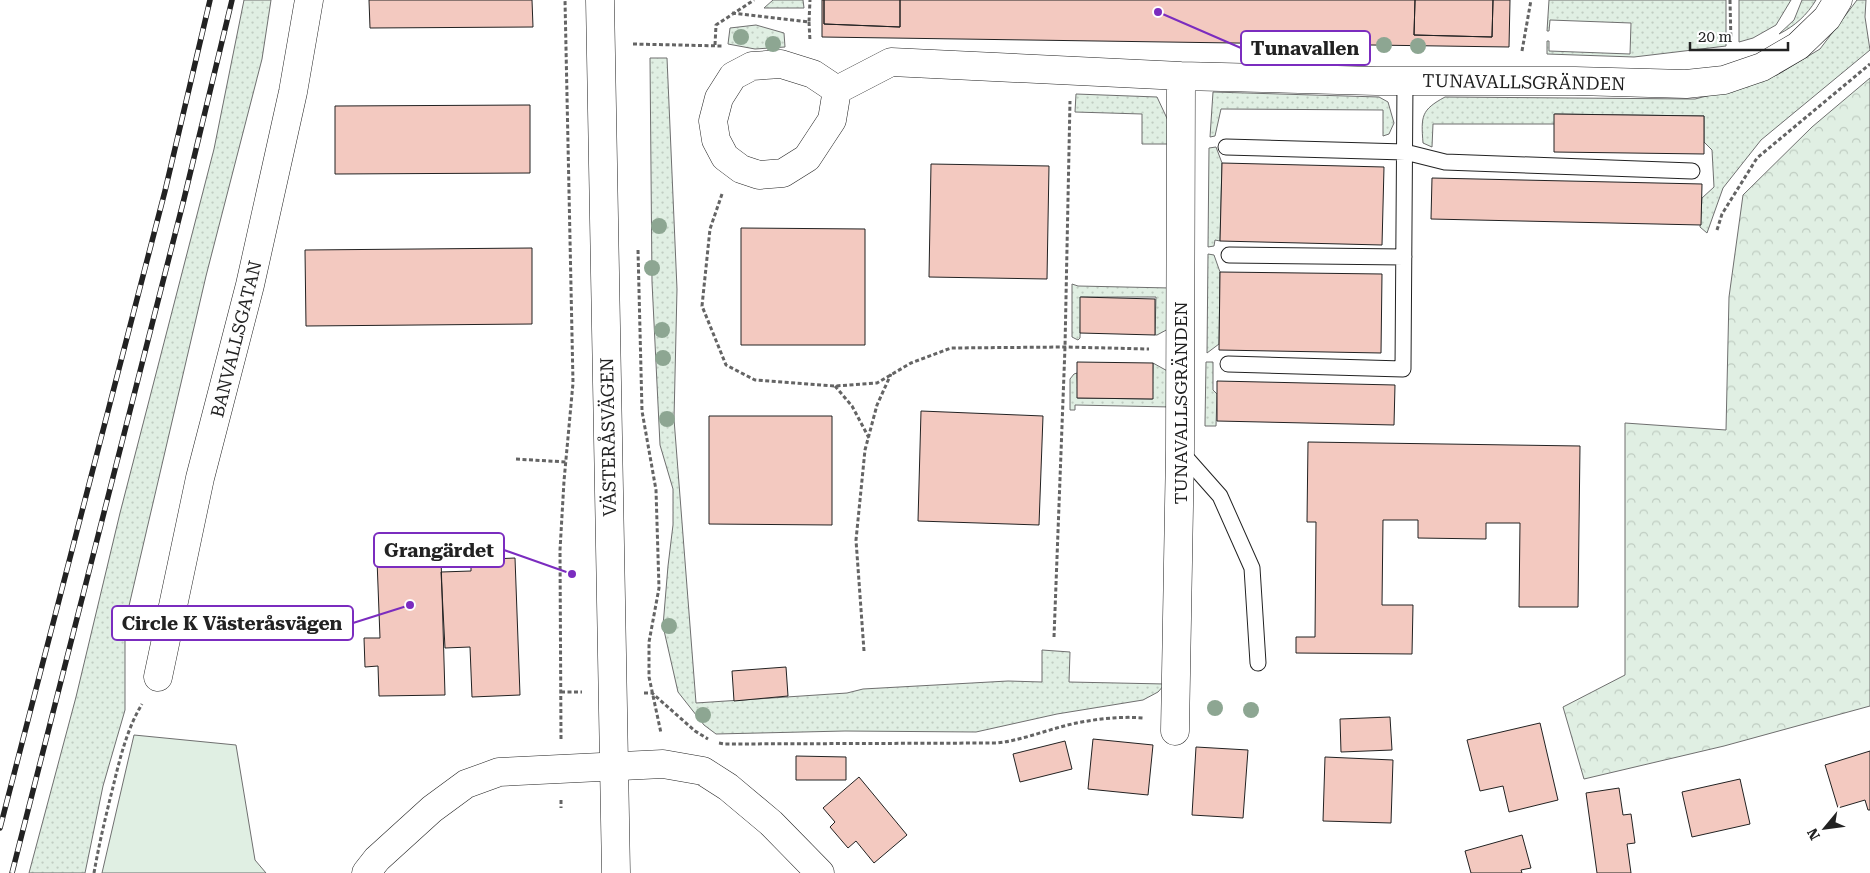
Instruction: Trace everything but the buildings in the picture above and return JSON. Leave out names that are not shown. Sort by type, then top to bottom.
[{"type":"street","name":"BANVALLSGATAN","points":[[158,677],[200,478],[250,285],[294,92],[309,0]]},
{"type":"street","name":"VÄSTERÅSVÄGEN","points":[[600,0],[616,873]]},
{"type":"street","name":"TUNAVALLSGRÄNDEN","points":[[837,90],[891,62],[1181,76],[1686,84],[1724,80],[1762,68],[1798,46],[1827,18],[1838,0]]},
{"type":"street","points":[[781,64],[813,74],[837,90],[832,120],[806,158],[783,173],[759,175],[741,169],[725,157],[716,140],[713,121],[719,98],[733,76],[752,66],[781,64]]},
{"type":"street","name":"TUNAVALLSGRÄNDEN","points":[[1175,725],[1180,450],[1181,76]]},
{"type":"street","points":[[366,873],[377,859],[432,809],[466,784],[499,772],[663,764],[703,771],[728,787],[771,824],[820,873]]},
{"type":"lane","points":[[1228,364],[1403,368],[1405,81]]},
{"type":"lane","points":[[1226,147],[1405,152],[1446,162],[1692,171]]},
{"type":"lane","points":[[1229,254],[1404,257]]},
{"type":"lane","points":[[1180,450],[1220,496],[1252,568],[1258,662]]},
{"type":"path","points":[[561,808],[560,550],[573,383],[566,0]]},
{"type":"path","points":[[715,46],[716,25],[754,0]]},
{"type":"path","points":[[732,13],[809,22],[810,0]]},
{"type":"path","points":[[1516,81],[1532,0]]},
{"type":"path","points":[[1730,0],[1731,52]]},
{"type":"path","points":[[633,35],[633,54]]},
{"type":"path","points":[[633,44],[730,47],[742,54],[752,66]]},
{"type":"path","points":[[1717,230],[1722,214],[1757,158],[1870,64]]},
{"type":"path","points":[[1054,637],[1065,347],[1071,71]]},
{"type":"path","points":[[733,162],[710,229],[702,306],[726,365],[755,380],[835,386],[877,382],[910,363],[951,348],[1065,347],[1180,350]]},
{"type":"path","points":[[638,242],[642,412],[656,490],[659,588],[649,642],[649,677],[663,741],[663,764]]},
{"type":"path","points":[[864,651],[856,540],[866,450],[877,405],[892,374]]},
{"type":"path","points":[[835,386],[852,406],[869,439]]},
{"type":"path","points":[[516,459],[566,462]]},
{"type":"path","points":[[94,873],[100,836],[121,755],[133,720],[158,677]]},
{"type":"path","points":[[561,692],[652,693],[695,732],[711,741],[725,744],[997,743],[1019,740],[1090,721],[1139,718],[1175,725]]},
{"type":"green space","points":[[244,0],[271,0],[262,59],[206,276],[125,623],[125,710],[103,786],[85,873],[29,873],[76,697],[120,513],[214,149]]},
{"type":"green space","points":[[773,0],[803,0],[804,8],[764,8]]},
{"type":"green space","points":[[1549,0],[1726,0],[1726,46],[1634,57],[1547,54],[1547,41],[1549,41],[1549,51],[1630,54],[1631,23],[1550,20],[1549,31],[1547,31]]},
{"type":"green space","points":[[1739,0],[1791,0],[1776,25],[1753,38],[1739,42]]},
{"type":"green space","points":[[1802,0],[1816,0],[1800,20],[1779,34],[1794,20]]},
{"type":"green space","points":[[1857,0],[1866,0],[1865,17],[1870,50],[1761,140],[1723,188],[1707,233],[1700,227],[1702,198],[1714,187],[1712,150],[1704,142],[1704,116],[1555,114],[1555,124],[1433,124],[1432,147],[1423,143],[1422,126],[1424,115],[1431,106],[1445,97],[1695,99],[1738,88],[1777,75],[1820,49]]},
{"type":"green space","points":[[756,25],[784,33],[785,47],[755,49],[728,44],[730,28]]},
{"type":"green space","points":[[650,58],[667,58],[677,289],[674,419],[696,703],[847,693],[863,689],[1008,681],[1042,682],[1042,650],[1070,652],[1069,682],[1165,684],[1158,692],[1143,700],[1057,714],[976,732],[845,731],[716,734],[704,725],[678,692],[663,626],[673,525],[673,489],[660,445],[652,282]]},
{"type":"green space","points":[[1870,78],[1870,706],[1724,746],[1584,779],[1563,707],[1625,675],[1625,423],[1726,430],[1729,297],[1743,195],[1812,127]]},
{"type":"green space","points":[[1213,92],[1379,97],[1388,102],[1394,123],[1389,134],[1383,136],[1383,110],[1221,109],[1215,136],[1210,137]]},
{"type":"green space","points":[[1076,94],[1157,97],[1172,129],[1171,144],[1142,144],[1142,114],[1075,112]]},
{"type":"green space","points":[[1216,147],[1222,163],[1220,241],[1215,240],[1214,246],[1208,247],[1209,148]]},
{"type":"green space","points":[[1208,254],[1214,255],[1220,272],[1219,344],[1207,353]]},
{"type":"green space","points":[[1072,284],[1078,286],[1170,288],[1170,328],[1155,335],[1156,297],[1081,297],[1080,338],[1078,340],[1072,337]]},
{"type":"green space","points":[[1206,362],[1213,362],[1213,390],[1217,394],[1216,426],[1205,426]]},
{"type":"green space","points":[[1153,363],[1171,373],[1171,407],[1075,405],[1075,410],[1070,410],[1070,379],[1077,373],[1078,398],[1152,399]]},
{"type":"green space","points":[[134,735],[236,745],[255,860],[266,873],[102,873]]},
{"type":"railway","points":[[0,828],[165,191],[210,0]]},
{"type":"railway","points":[[12,873],[184,199],[232,0]]},
{"type":"place","name":"Tunavallen","points":[[1158,12]]},
{"type":"place","name":"Grangärdet","points":[[572,574]]},
{"type":"place","name":"Circle K Västeråsvägen","points":[[410,605]]}]
